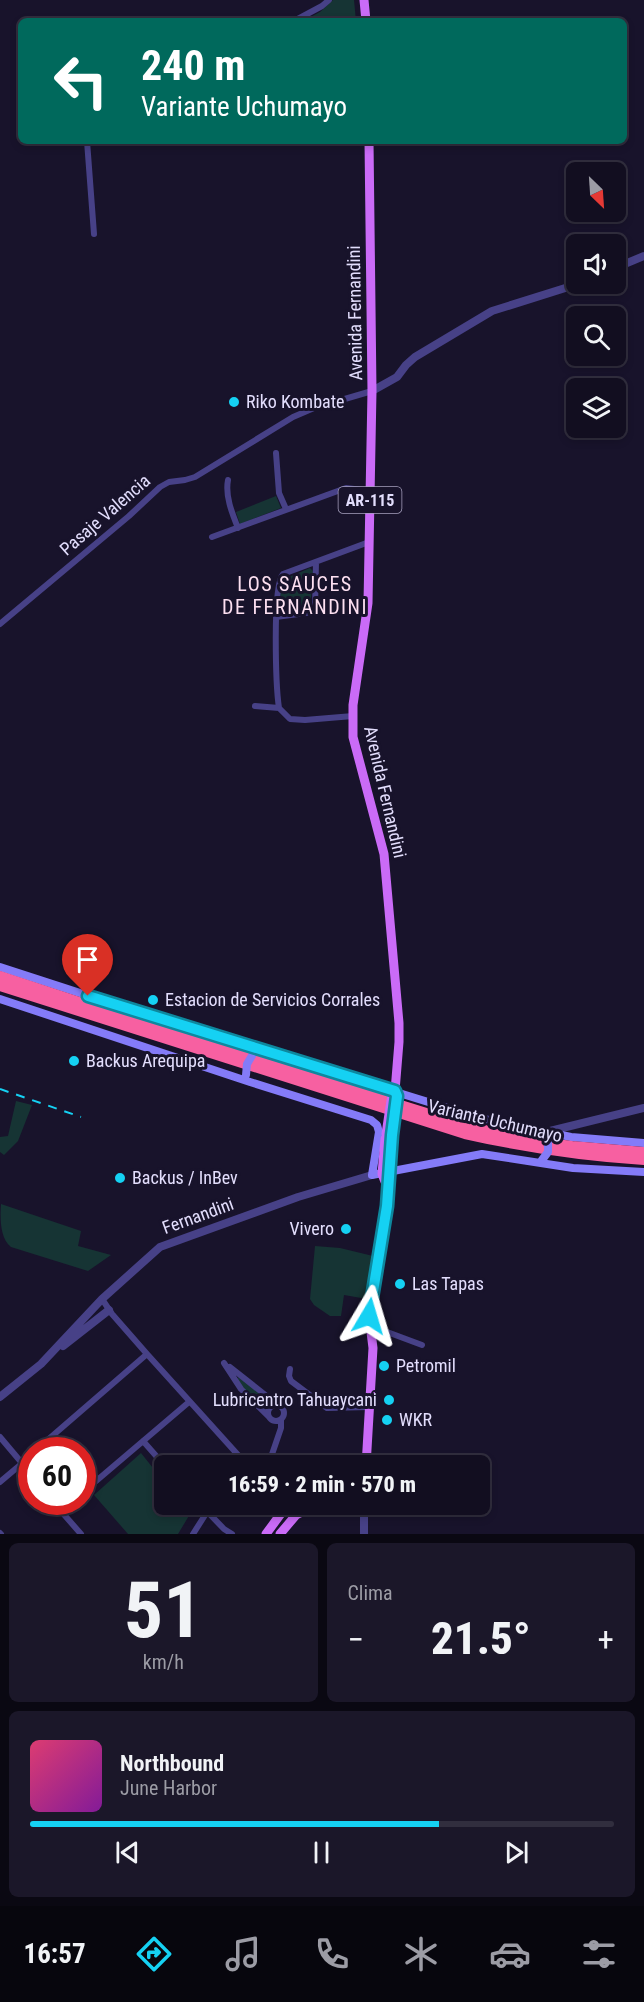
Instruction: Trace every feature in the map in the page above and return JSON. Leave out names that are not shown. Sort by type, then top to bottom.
[{"type":"highway","name":"Variante Uchumayo","points":[[0,976],[259,1061],[465,1125],[525,1140],[644,1152]]},
{"type":"highway","name":"Variante Uchumayo","points":[[0,986],[465,1134],[567,1154],[644,1160]]},
{"type":"main road","points":[[364,0],[366,18]]},
{"type":"main road","name":"Avenida Fernandini","points":[[369,144],[372,391],[368,603],[353,716],[353,737],[384,854],[399,1023],[395,1094],[381,1174]]},
{"type":"main road","name":"Variante Uchumayo","points":[[0,967],[256,1052],[546,1136],[644,1143]]},
{"type":"main road","points":[[0,999],[248,1078],[375,1122],[379,1132],[381,1174],[388,1189],[385,1220],[370,1300],[373,1348],[367,1455]]},
{"type":"main road","points":[[248,1078],[247,1064],[256,1052]]},
{"type":"main road","points":[[540,1162],[548,1152],[546,1136]]},
{"type":"main road","name":"Variante Uchumayo","points":[[381,1174],[482,1154],[573,1168],[644,1172]]},
{"type":"main road","points":[[266,1534],[280,1515]]},
{"type":"main road","points":[[280,1534],[296,1515]]},
{"type":"street","points":[[300,18],[329,0]]},
{"type":"street","points":[[87,144],[93,234]]},
{"type":"street","points":[[626,263],[644,256]]},
{"type":"street","points":[[372,391],[397,377],[415,357],[492,311],[566,288]]},
{"type":"street","name":"Pasaje Valencia","points":[[0,624],[164,484],[195,477],[293,417],[314,408],[372,391]]},
{"type":"street","points":[[276,453],[279,493],[286,509]]},
{"type":"street","points":[[228,480],[231,511],[237,528]]},
{"type":"street","points":[[212,537],[346,488],[370,491]]},
{"type":"street","points":[[279,708],[276,617],[280,577],[369,542]]},
{"type":"street","points":[[276,617],[313,612],[315,609],[316,562]]},
{"type":"street","points":[[255,706],[279,708],[290,719],[353,716]]},
{"type":"street","points":[[546,1136],[644,1108]]},
{"type":"street","name":"Fernandini","points":[[0,1397],[41,1364],[102,1299],[160,1247],[298,1197],[381,1174]]},
{"type":"street","points":[[102,1299],[147,1354],[238,1455]]},
{"type":"street","points":[[41,1364],[109,1310]]},
{"type":"street","points":[[371,1326],[422,1345]]},
{"type":"street","points":[[51,1437],[147,1354]]},
{"type":"street","points":[[225,1363],[278,1405],[284,1410],[284,1416],[275,1422],[242,1389],[225,1363]]},
{"type":"street","points":[[290,1369],[291,1381],[327,1408],[369,1407]]},
{"type":"street","points":[[96,1481],[189,1402]]},
{"type":"street","points":[[268,1417],[269,1409],[278,1405]]},
{"type":"street","points":[[272,1455],[281,1428],[280,1420]]},
{"type":"street","points":[[0,1437],[18,1458]]},
{"type":"street","points":[[143,1441],[155,1455]]},
{"type":"street","points":[[0,1482],[18,1466]]},
{"type":"street","points":[[64,1515],[81,1534]]},
{"type":"street","points":[[193,1534],[205,1515]]},
{"type":"street","points":[[210,1515],[232,1534]]},
{"type":"street","points":[[364,1515],[364,1534]]},
{"type":"green space","points":[[333,0],[354,0],[356,18],[309,18],[320,12]]},
{"type":"green space","points":[[276,496],[281,508],[240,524],[236,512]]},
{"type":"green space","points":[[310,568],[313,571],[310,611],[281,614],[280,581]]},
{"type":"green space","points":[[16,1101],[32,1105],[18,1141],[4,1155],[0,1152],[0,1137],[8,1136]]},
{"type":"green space","points":[[1,1204],[81,1231],[78,1246],[111,1255],[88,1271],[11,1247],[3,1233]]},
{"type":"green space","points":[[315,1246],[340,1248],[373,1256],[367,1299],[344,1295],[341,1316],[330,1316],[314,1305],[310,1299]]},
{"type":"green space","points":[[238,1377],[268,1399],[263,1410],[237,1382]]},
{"type":"green space","points":[[141,1453],[154,1469],[154,1515],[189,1515],[178,1534],[128,1534],[96,1497],[96,1493]]},
{"type":"railway","points":[[0,1089],[81,1117]]},
{"type":"place","name":"Riko Kombate","points":[[234,402]]},
{"type":"place","name":"Estacion de Servicios Corrales","points":[[153,1000]]},
{"type":"place","name":"Backus Arequipa","points":[[74,1061]]},
{"type":"place","name":"Backus / InBev","points":[[120,1178]]},
{"type":"place","name":"Vivero","points":[[346,1229]]},
{"type":"place","name":"Las Tapas","points":[[400,1284]]},
{"type":"place","name":"Petromil","points":[[384,1366]]},
{"type":"place","name":"Lubricentro Tahuaycani","points":[[389,1400]]},
{"type":"place","name":"WKR","points":[[387,1420]]},
{"type":"district","name":"LOS SAUCES DE FERNANDINI","points":[[295,596]]},
{"type":"route","points":[[88,996],[395,1091],[397,1096],[387,1206],[369,1316]]}]
